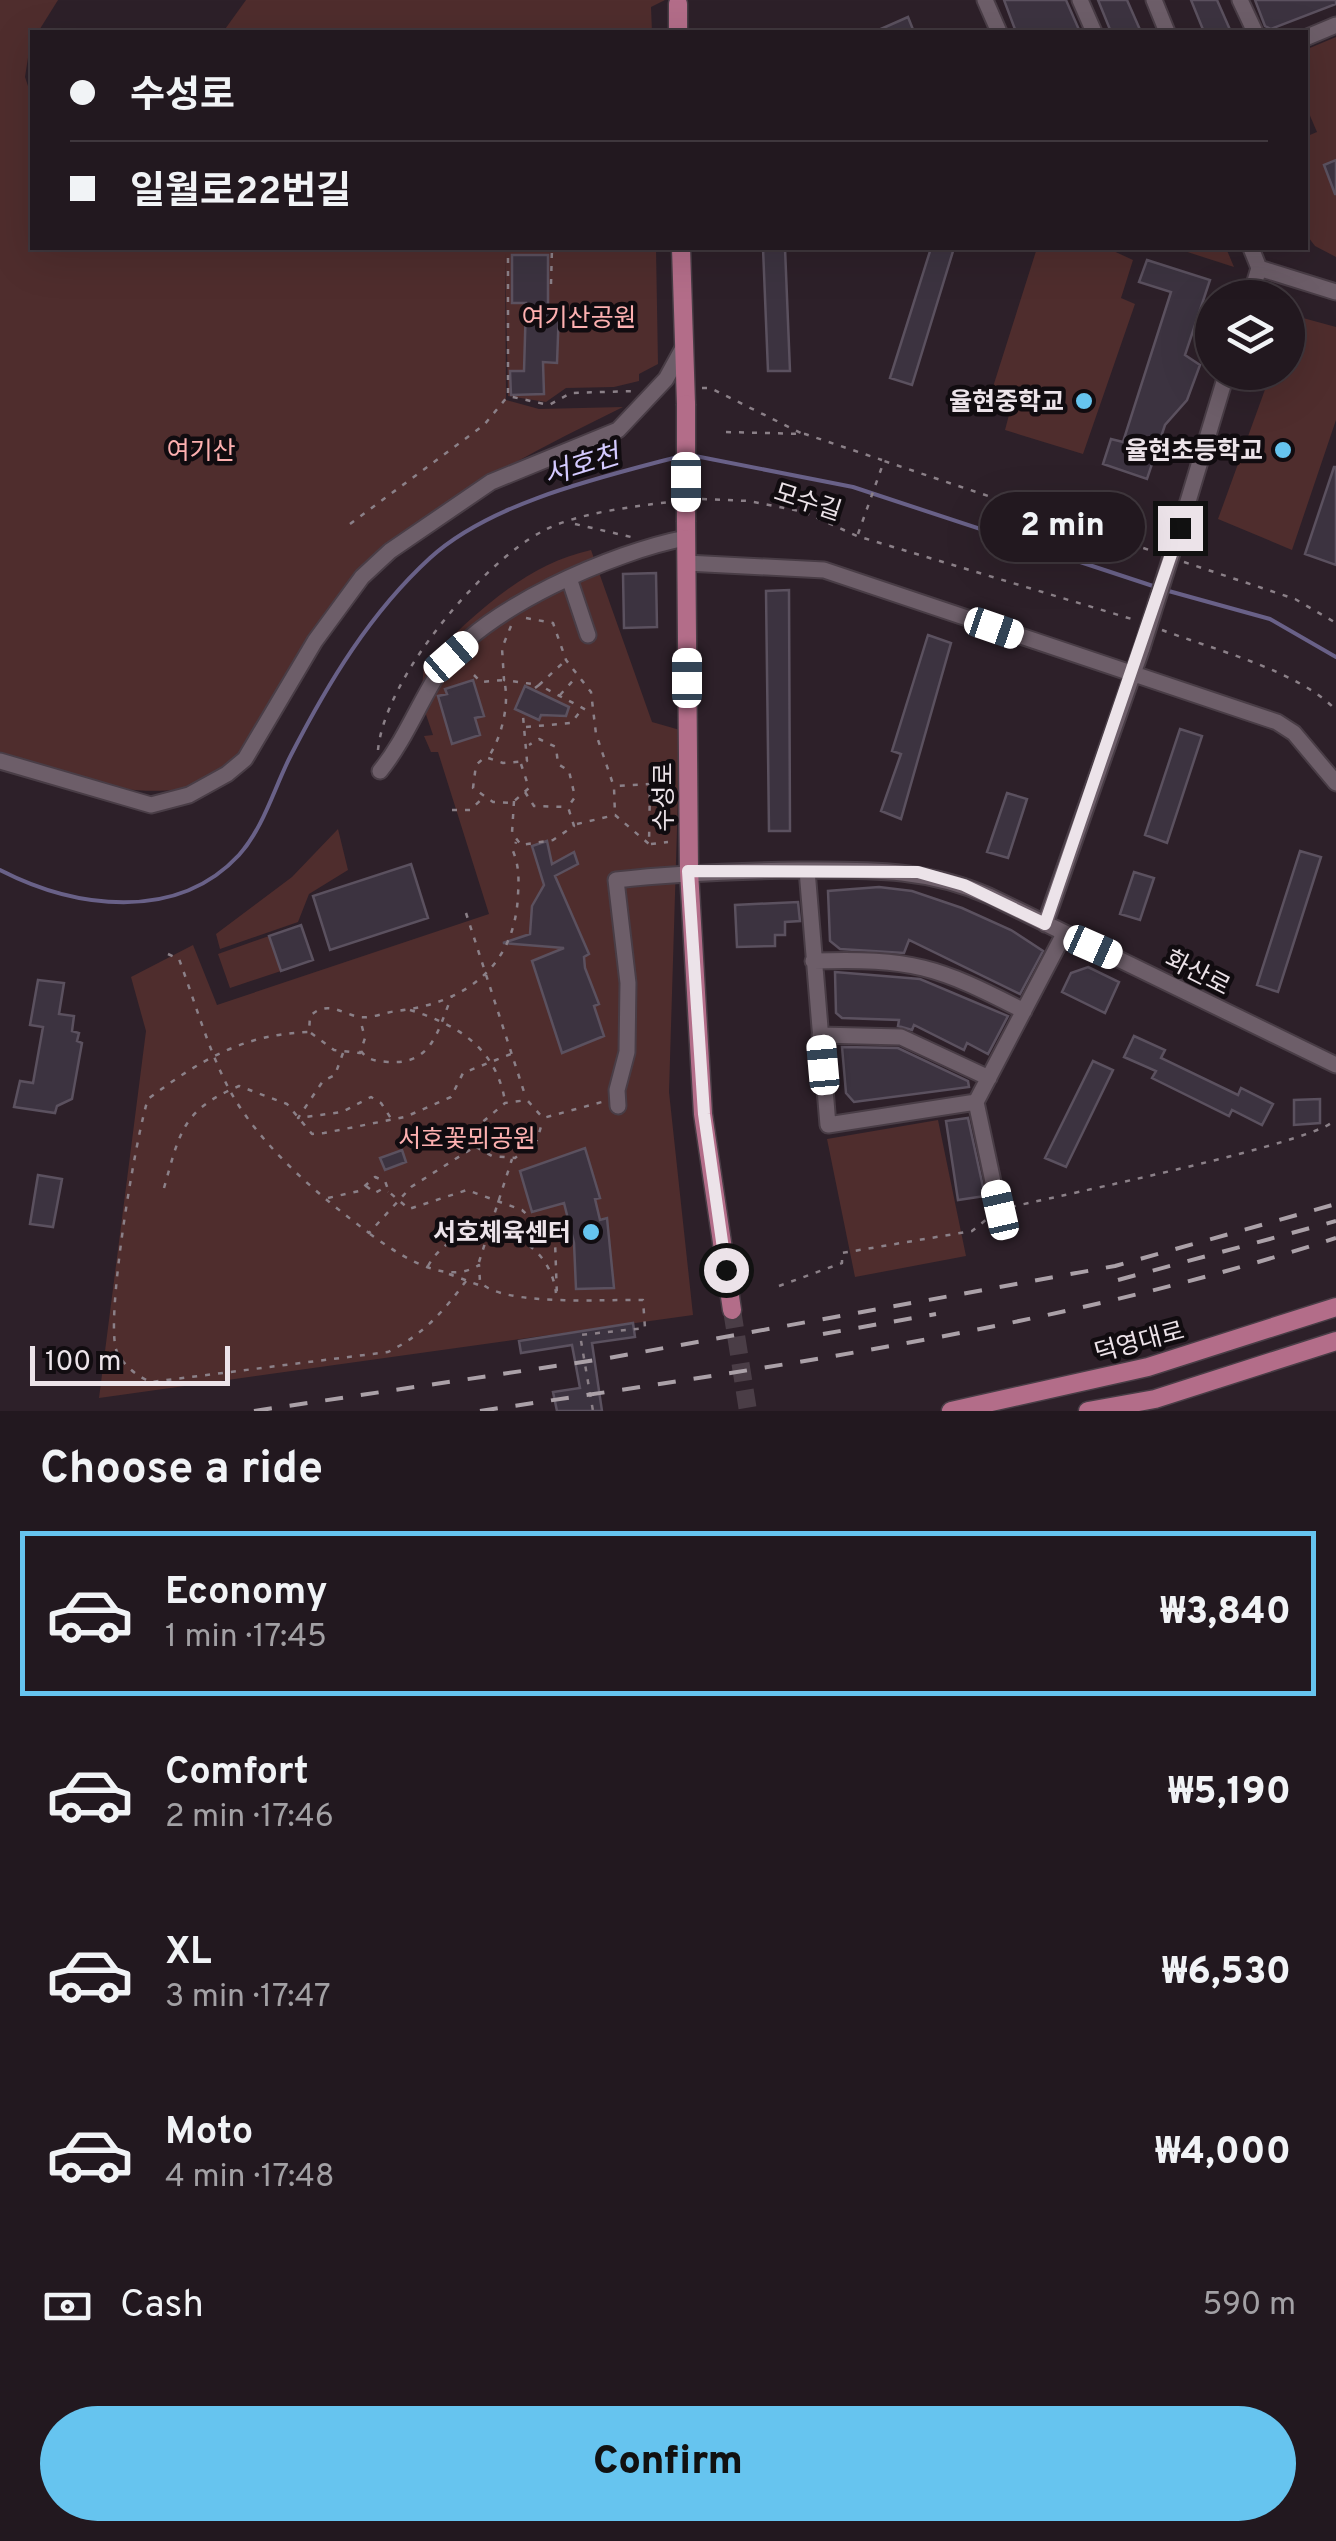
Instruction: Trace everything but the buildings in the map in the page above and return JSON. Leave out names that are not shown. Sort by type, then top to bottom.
[{"type":"main road","points":[[678,30],[681,1]]},
{"type":"main road","points":[[681,250],[685,397]]},
{"type":"main road","name":"수성로","points":[[685,397],[688,871],[704,1114],[732,1310]]},
{"type":"main road","name":"덕영대로","points":[[951,1411],[1148,1367],[1336,1307]]},
{"type":"main road","points":[[1088,1411],[1155,1399],[1336,1340]]},
{"type":"street","points":[[986,0],[997,30]]},
{"type":"street","points":[[1080,0],[1093,30]]},
{"type":"street","points":[[1154,0],[1166,30]]},
{"type":"street","points":[[1240,0],[1254,30]]},
{"type":"street","points":[[1308,37],[1336,25]]},
{"type":"street","points":[[1252,250],[1259,268],[1255,280]]},
{"type":"street","points":[[1259,268],[1336,292]]},
{"type":"street","points":[[0,761],[152,805],[189,795],[227,774],[245,759],[345,596],[390,551],[491,482],[618,430],[655,390],[682,348]]},
{"type":"street","points":[[1045,924],[1142,648],[1222,390]]},
{"type":"street","points":[[380,771],[451,657],[507,613],[569,578],[686,530]]},
{"type":"street","points":[[686,563],[824,570],[1286,726],[1336,783]]},
{"type":"street","points":[[569,578],[588,636]]},
{"type":"street","name":"화산로","points":[[618,1102],[628,1052],[628,983],[616,880],[688,871],[890,869],[964,885],[1336,1065]]},
{"type":"street","points":[[807,870],[828,1125],[976,1102]]},
{"type":"street","points":[[1000,1210],[976,1102],[1064,934]]},
{"type":"street","points":[[813,961],[872,959],[934,968],[1024,1011]]},
{"type":"street","points":[[820,1035],[901,1037],[989,1078]]},
{"type":"path","points":[[350,524],[484,425],[508,396],[512,250]]},
{"type":"path","points":[[551,284],[552,250]]},
{"type":"path","points":[[685,397],[710,388],[805,434],[1167,556]]},
{"type":"path","points":[[508,396],[548,405],[571,393],[655,390]]},
{"type":"path","points":[[726,432],[805,434]]},
{"type":"path","points":[[857,536],[884,461]]},
{"type":"path","name":"모수길","points":[[698,499],[749,501],[804,512],[857,536],[1145,624]]},
{"type":"path","points":[[380,771],[379,738],[392,702],[428,638],[508,554],[546,529],[622,509],[680,501]]},
{"type":"path","points":[[572,523],[656,543]]},
{"type":"path","points":[[1185,562],[1295,600],[1336,623]]},
{"type":"path","points":[[521,764],[530,782],[514,801],[504,804],[483,797],[473,788],[480,760],[489,756],[502,721],[502,648],[512,624],[530,617],[554,623],[566,660],[591,692],[593,714],[614,786],[616,815],[650,844],[668,842]]},
{"type":"path","points":[[1162,630],[1248,662],[1324,697],[1336,710]]},
{"type":"path","points":[[537,686],[566,660]]},
{"type":"path","points":[[474,675],[481,682],[504,680],[537,686],[593,714]]},
{"type":"path","points":[[560,696],[578,675]]},
{"type":"path","points":[[524,727],[570,723],[584,708]]},
{"type":"path","points":[[489,756],[500,763],[521,764],[529,756],[523,716]]},
{"type":"path","points":[[529,745],[539,739],[556,747],[558,764],[569,771],[575,797],[568,808]]},
{"type":"path","points":[[614,786],[650,784],[650,844]]},
{"type":"path","points":[[525,792],[534,806],[568,808]]},
{"type":"path","points":[[452,810],[470,810],[483,797]]},
{"type":"path","points":[[309,1032],[310,1016],[316,1011],[342,1007],[360,1017],[408,1010],[469,989],[485,976],[507,950],[514,930],[519,864],[512,833],[514,801]]},
{"type":"path","points":[[568,808],[574,826]]},
{"type":"path","points":[[516,842],[553,840],[591,818],[616,815]]},
{"type":"path","points":[[466,913],[526,1100],[543,1118]]},
{"type":"path","points":[[168,954],[178,959],[229,1090],[274,1146],[369,1233],[398,1254],[485,1287],[557,1299],[643,1300],[646,1328],[580,1336],[593,1411]]},
{"type":"path","points":[[452,995],[432,1046],[413,1062],[379,1062],[360,1053],[343,1052],[309,1032],[274,1033],[216,1052],[148,1100],[137,1142],[116,1309],[117,1352],[136,1374],[152,1382],[388,1352],[428,1328],[466,1281]]},
{"type":"path","points":[[408,1010],[442,1021],[493,1060],[505,1103]]},
{"type":"path","points":[[360,1017],[365,1038],[360,1053]]},
{"type":"path","points":[[298,1118],[323,1081],[335,1075],[343,1052]]},
{"type":"path","points":[[164,1188],[184,1124],[198,1106],[229,1090],[240,1086],[274,1097],[312,1134],[393,1122],[451,1097],[464,1073],[511,1054]]},
{"type":"path","points":[[298,1118],[342,1112],[371,1097],[382,1103],[393,1122]]},
{"type":"path","points":[[369,1233],[411,1187],[476,1146],[479,1125],[505,1103],[526,1100]]},
{"type":"path","points":[[543,1118],[618,1102]]},
{"type":"path","points":[[485,1287],[479,1265],[512,1159],[537,1140],[543,1118]]},
{"type":"path","points":[[779,1286],[842,1263],[842,1254],[972,1232],[1000,1210],[1282,1142],[1331,1127],[1336,1119]]},
{"type":"path","points":[[476,1146],[492,1156],[512,1159]]},
{"type":"path","points":[[366,1186],[374,1178],[385,1181],[389,1192]]},
{"type":"path","points":[[327,1198],[366,1186]]},
{"type":"path","points":[[366,1186],[375,1193],[382,1188],[410,1209],[467,1190],[538,1220],[556,1241],[560,1276],[557,1299]]},
{"type":"path","points":[[428,1266],[439,1247],[488,1233],[525,1240],[540,1253],[554,1275],[557,1299]]},
{"type":"path","points":[[442,1272],[479,1265]]},
{"type":"path","points":[[112,1304],[116,1309]]},
{"type":"green space","name":"여기산","points":[[0,0],[58,0],[39,30],[30,30],[25,77],[30,92],[30,250],[505,250],[506,400],[539,409],[623,407],[461,495],[371,560],[329,609],[245,749],[213,778],[185,788],[121,788],[88,782],[0,752]]},
{"type":"green space","points":[[246,0],[665,0],[651,7],[652,30],[224,30]]},
{"type":"green space","points":[[1336,37],[1336,257],[1315,246],[1308,237],[1308,136],[1317,132],[1308,111],[1308,49]]},
{"type":"green space","name":"여기산공원","points":[[656,250],[658,364],[639,374],[639,381],[614,387],[566,388],[546,402],[508,396],[505,251]]},
{"type":"green space","points":[[1036,250],[1111,250],[1133,260],[1121,298],[1135,304],[1083,454],[1005,430],[1009,415],[986,409]]},
{"type":"green space","points":[[1181,250],[1227,250],[1234,267]]},
{"type":"green space","points":[[1305,319],[1336,327],[1336,420],[1292,550],[1218,519],[1265,390],[1305,390]]},
{"type":"green space","name":"서호꽃뫼공원","points":[[591,550],[652,722],[680,730],[669,1092],[693,1315],[99,1398],[146,1031],[131,977],[193,945],[217,1005],[489,914],[438,752],[431,752],[424,736],[433,735],[421,700],[424,664],[480,611],[521,580],[566,557]]},
{"type":"green space","points":[[338,829],[348,870],[309,894],[298,922],[220,949],[216,934],[292,877]]},
{"type":"green space","points":[[269,936],[281,971],[230,988],[218,954]]},
{"type":"green space","points":[[938,1120],[966,1256],[855,1277],[827,1139]]},
{"type":"waterway","name":"서호천","points":[[690,455],[853,487],[1156,587]]},
{"type":"waterway","name":"서호천","points":[[0,870],[60,893],[124,902],[155,900],[214,877],[239,855],[255,832],[305,728],[352,650],[388,602],[430,558],[455,538],[515,507],[681,456]]},
{"type":"waterway","name":"서호천","points":[[1165,590],[1270,619],[1336,657]]},
{"type":"tunnel","points":[[732,1310],[748,1411]]},
{"type":"railway","points":[[254,1411],[609,1358],[1115,1266],[1336,1204]]},
{"type":"railway","points":[[1118,1280],[1336,1221]]},
{"type":"railway","points":[[480,1411],[804,1361],[1019,1321],[1232,1270],[1336,1238]]},
{"type":"railway","points":[[823,1334],[936,1314]]},
{"type":"place","name":"율현중학교","points":[[1084,401]]},
{"type":"place","name":"율현초등학교","points":[[1283,450]]},
{"type":"place","name":"서호체육센터","points":[[591,1232]]},
{"type":"route","points":[[726,1270],[704,1114],[688,871],[918,872],[964,885],[1045,924],[1180,528]]}]
